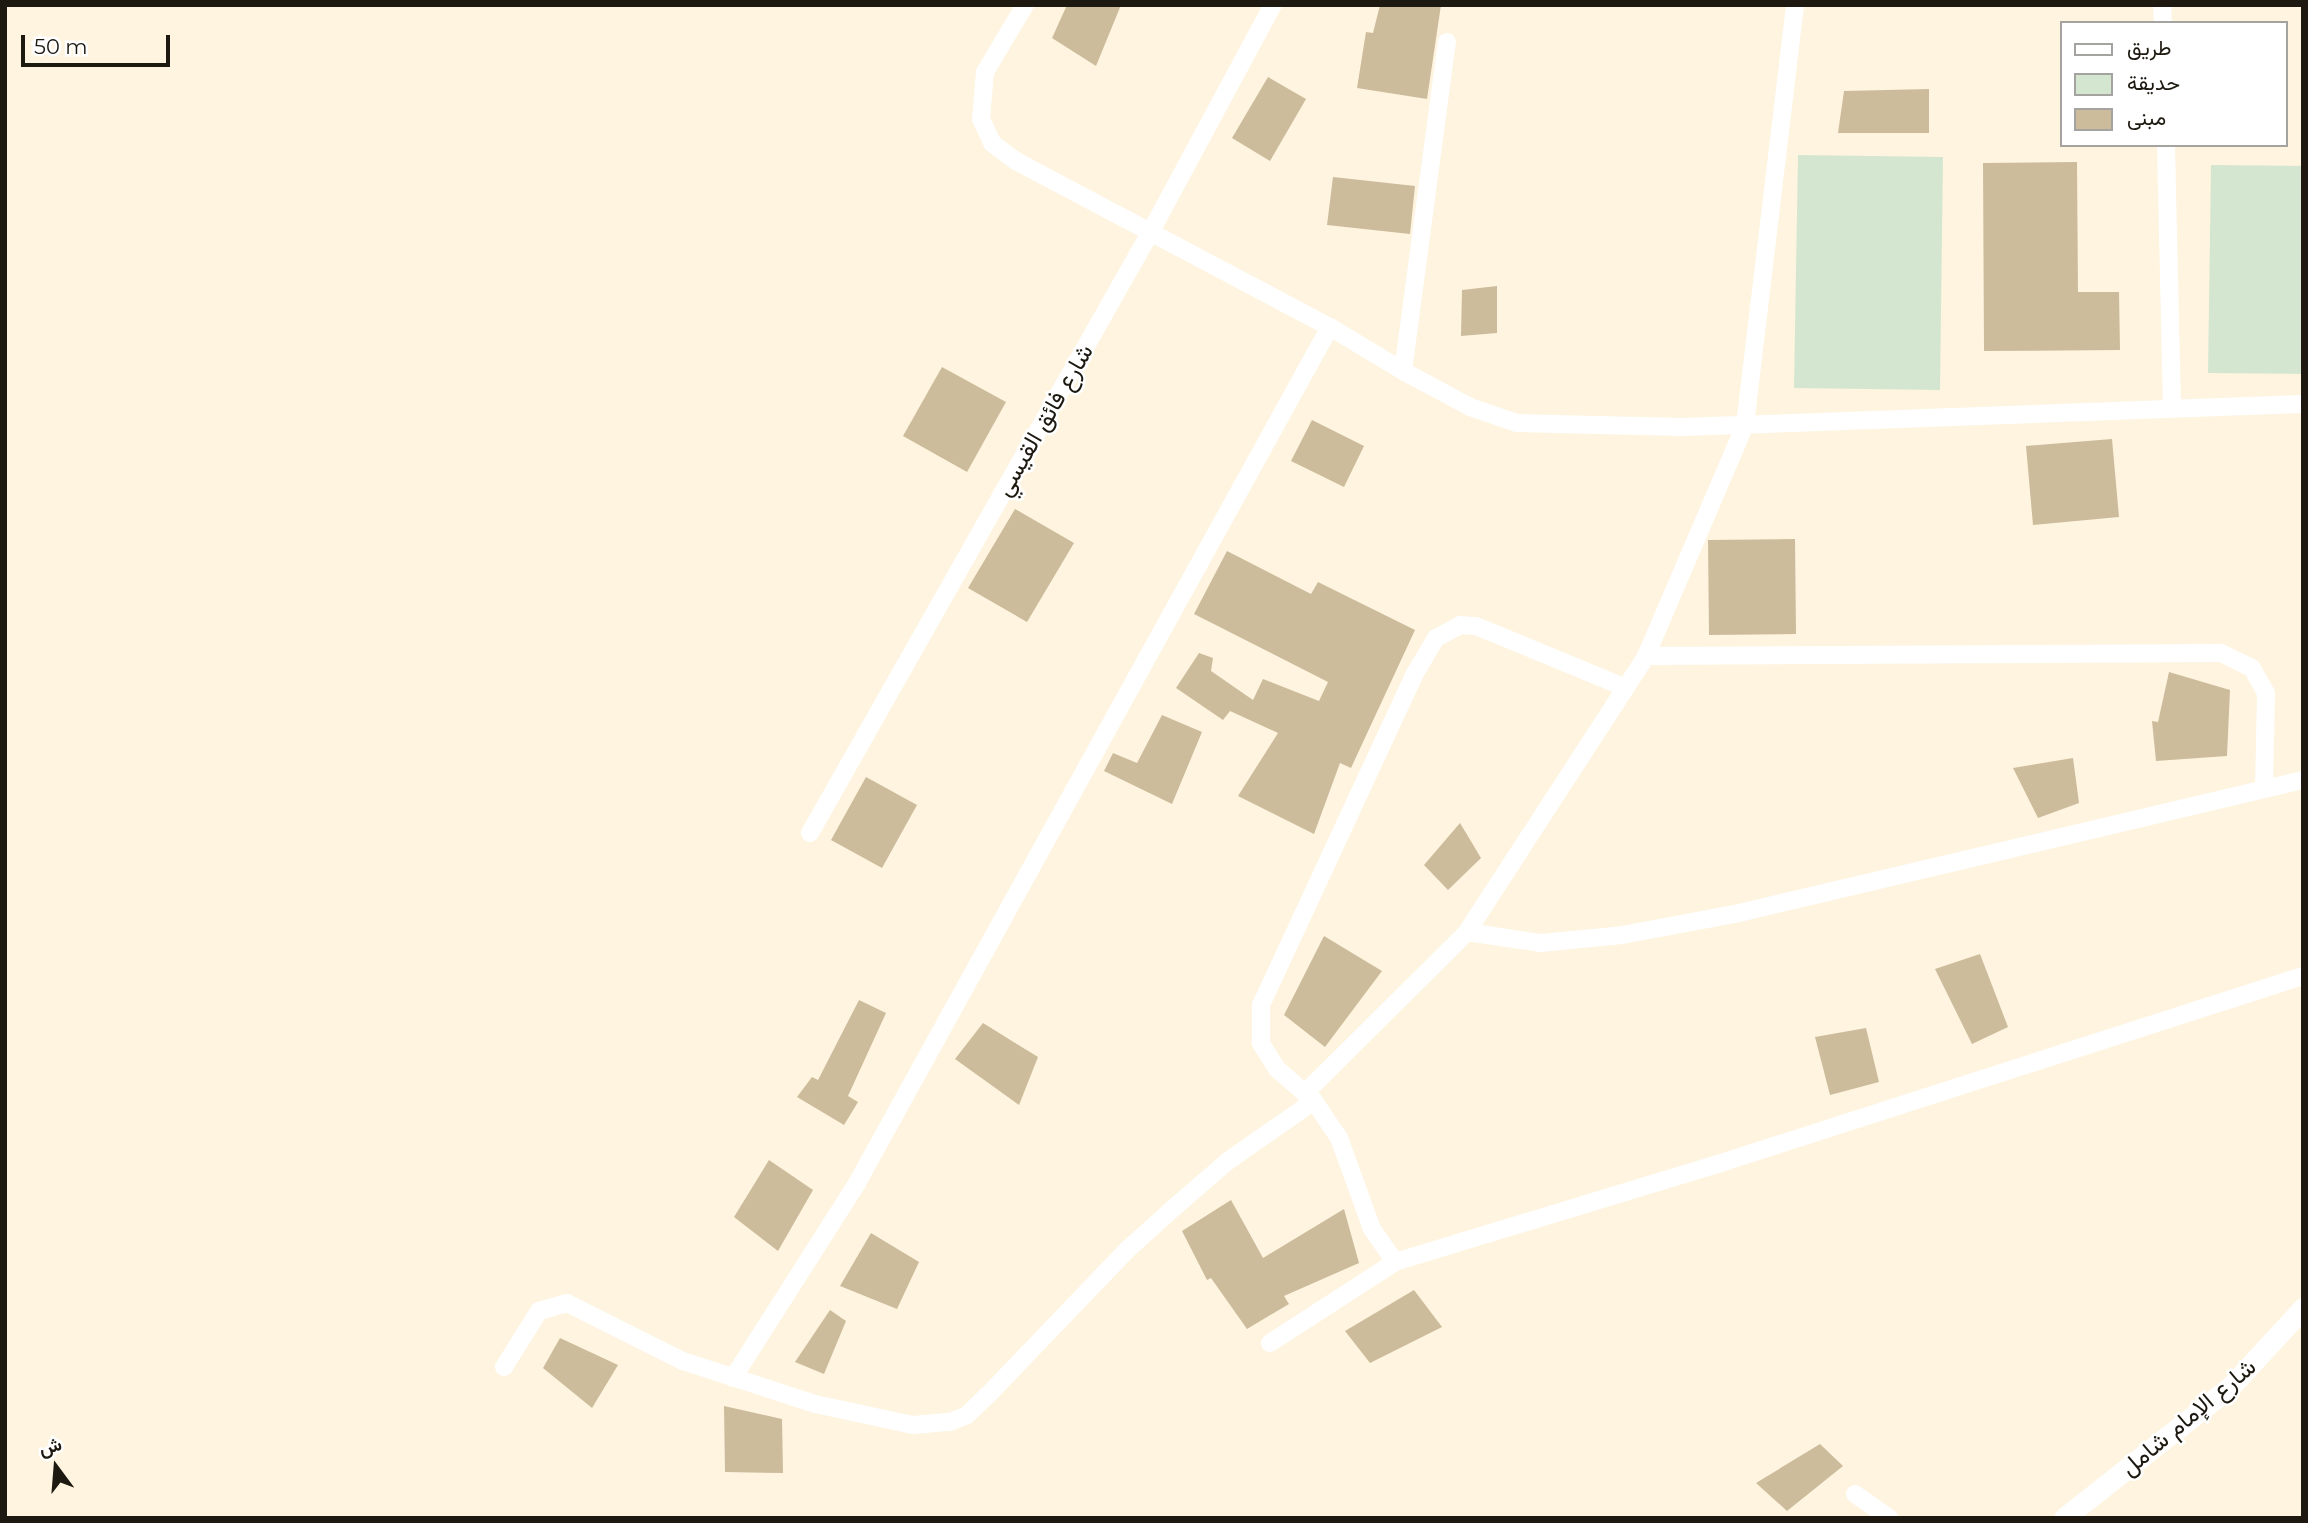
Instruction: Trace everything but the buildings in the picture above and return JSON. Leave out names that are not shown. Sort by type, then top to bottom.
[{"type":"street","points":[[1025,5],[985,72],[981,119],[992,143],[1150,233],[1330,327],[1470,407],[1517,423],[1573,427],[1745,425],[2303,404]]},
{"type":"street","name":"شارع فائق القيسي","points":[[810,833],[1150,233],[1273,5]]},
{"type":"street","points":[[503,1367],[531,1319],[548,1305],[567,1303],[683,1361],[815,1405],[913,1425],[934,1425],[967,1415],[1137,1241],[1228,1161],[1309,1097],[1467,932],[1646,656],[1745,425],[1795,5]]},
{"type":"street","points":[[1403,371],[1447,43]]},
{"type":"street","points":[[2166,147],[2172,407]]},
{"type":"street","points":[[733,1378],[857,1183],[1330,327]]},
{"type":"street","points":[[1395,1262],[1372,1229],[1343,1147],[1309,1097],[1277,1069],[1261,1043],[1261,1005],[1428,648],[1448,629],[1476,626],[1624,687]]},
{"type":"street","points":[[1646,656],[2221,653],[2252,668],[2266,693],[2264,789]]},
{"type":"street","points":[[1467,932],[1541,943],[1622,935],[1738,913],[2303,779]]},
{"type":"street","points":[[1270,1343],[1395,1262],[2303,976]]},
{"type":"street","name":"شارع الإمام شامل","points":[[2064,1518],[2231,1386],[2303,1308]]},
{"type":"street","points":[[1855,1494],[1889,1518]]},
{"type":"green space","points":[[1798,155],[1943,157],[1940,390],[1794,388]]},
{"type":"green space","points":[[2211,165],[2303,166],[2303,374],[2208,373]]}]
